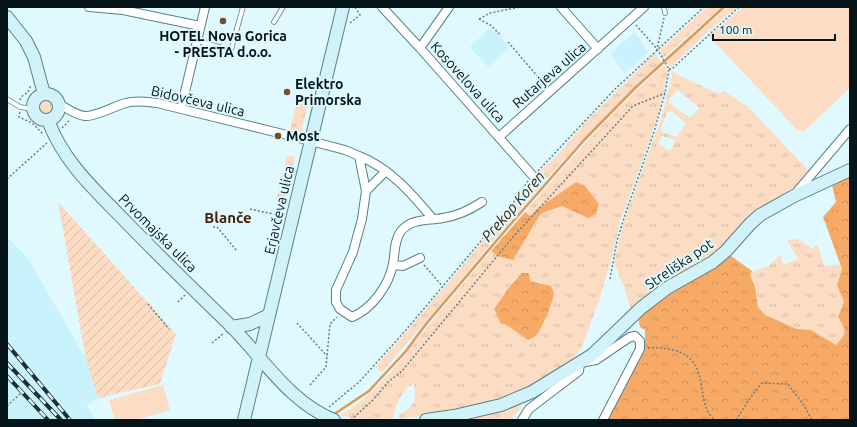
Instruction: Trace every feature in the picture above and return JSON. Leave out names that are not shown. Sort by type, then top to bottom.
[{"type":"street","points":[[89,7],[123,10],[200,26]]},
{"type":"street","points":[[181,110],[205,7]]},
{"type":"street","name":"Erjavčeva ulica","points":[[244,420],[343,7]]},
{"type":"street","name":"Kosovelova ulica","points":[[382,7],[533,176]]},
{"type":"street","points":[[420,48],[449,7]]},
{"type":"street","name":"Rutarjeva ulica","points":[[561,7],[598,49]]},
{"type":"street","name":"Rutarjeva ulica","points":[[499,137],[644,7]]},
{"type":"street","points":[[7,18],[26,42],[34,57],[44,94]]},
{"type":"street","points":[[33,109],[33,105],[37,97],[44,94],[56,97],[59,104],[58,113],[50,126]]},
{"type":"street","name":"Bidovčeva ulica","points":[[59,104],[83,116],[93,115],[128,102],[146,102],[345,150],[367,159],[386,171],[410,192],[433,219]]},
{"type":"street","name":"Prvomajska ulica","points":[[33,109],[37,116],[50,126],[63,152],[92,188],[172,268],[228,330],[259,358],[288,390],[328,415]]},
{"type":"street","name":"Streliška pot","points":[[522,420],[529,409],[579,371],[580,363],[592,355],[641,308],[667,288],[713,262],[726,251],[760,215],[794,196],[850,129]]},
{"type":"street","points":[[359,156],[366,191],[362,219],[354,245],[336,290],[336,302],[342,311],[352,317],[361,313],[387,282],[393,265],[396,241],[400,233],[408,224],[422,220],[453,216],[470,210],[482,202]]},
{"type":"street","points":[[794,196],[850,170]]},
{"type":"street","points":[[366,191],[386,171]]},
{"type":"street","points":[[393,265],[403,266],[420,259]]},
{"type":"street","points":[[228,330],[250,324],[269,316]]},
{"type":"street","points":[[426,420],[454,416],[501,405],[532,392],[580,363],[596,360],[633,336],[638,338],[640,341],[640,349],[603,420]]},
{"type":"lane","points":[[197,41],[231,50],[243,7]]},
{"type":"lane","points":[[274,22],[283,7]]},
{"type":"lane","points":[[664,7],[665,13]]},
{"type":"lane","name":"Prvomajska ulica","points":[[7,99],[20,107],[33,109]]},
{"type":"path","points":[[347,25],[360,15],[355,7]]},
{"type":"path","points":[[501,36],[492,26],[478,19],[490,13],[520,7]]},
{"type":"path","points":[[328,415],[406,330],[518,197],[533,176],[615,89],[704,7]]},
{"type":"path","points":[[669,69],[672,69],[739,7]]},
{"type":"path","points":[[658,49],[665,13]]},
{"type":"path","points":[[610,279],[621,226],[656,126],[666,93],[669,69],[658,49],[631,20]]},
{"type":"path","points":[[508,42],[550,91]]},
{"type":"path","points":[[32,80],[32,84],[28,92],[21,96],[19,117],[32,123],[42,134],[50,126],[62,128],[69,121],[73,112]]},
{"type":"path","points":[[351,420],[374,399],[388,382],[402,371],[513,237],[633,106],[666,93]]},
{"type":"path","points":[[7,179],[47,143]]},
{"type":"path","points":[[250,209],[285,216]]},
{"type":"path","points":[[213,227],[217,227],[237,251]]},
{"type":"path","points":[[420,259],[442,287]]},
{"type":"path","points":[[178,302],[186,295]]},
{"type":"path","points":[[148,304],[169,329]]},
{"type":"path","points":[[310,385],[326,367],[330,324],[342,311]]},
{"type":"path","points":[[297,323],[327,356]]},
{"type":"path","points":[[212,343],[228,330]]},
{"type":"path","points":[[640,349],[658,347],[680,352],[693,361],[700,376],[708,411],[715,420]]},
{"type":"path","points":[[736,420],[762,383],[788,384],[805,407],[812,420]]},
{"type":"path","points":[[7,406],[20,394]]},
{"type":"shaded area","points":[[491,27],[510,47],[488,67],[470,47]]},
{"type":"shaded area","points":[[634,32],[648,53],[625,73],[619,67],[611,53]]},
{"type":"shaded area","points":[[7,237],[29,260],[86,359],[98,398],[87,406],[96,420],[7,420]]},
{"type":"green space","points":[[707,7],[721,7],[663,58],[660,50]]},
{"type":"green space","points":[[728,7],[737,7],[702,37],[672,67],[670,67],[665,61]]},
{"type":"green space","points":[[743,7],[850,7],[850,88],[804,131],[798,131],[709,36]]},
{"type":"green space","points":[[655,53],[661,62],[586,135],[517,213],[382,372],[375,367],[404,335],[528,188],[530,181],[562,150],[586,122]]},
{"type":"green space","points":[[664,65],[668,71],[659,113],[619,226],[600,298],[581,349],[573,360],[532,387],[514,395],[467,408],[400,419],[399,415],[410,408],[415,399],[414,384],[409,386],[399,399],[393,420],[358,420],[340,415],[367,396],[391,372],[491,251],[498,256],[530,233],[540,215],[562,206],[588,218],[576,182],[537,209],[530,216],[525,212],[592,136],[645,82]],"holes":[[[530,281],[541,282],[544,319],[541,329],[528,340],[505,324]]]},
{"type":"green space","points":[[673,71],[676,74],[719,94],[724,91],[748,107],[810,172],[791,190],[776,199],[706,262],[631,310],[624,287],[614,263],[624,221],[662,116],[672,76],[671,72]],"holes":[[[678,90],[699,108],[690,118],[669,103],[670,98]],[[671,111],[686,123],[677,137],[662,132],[661,129],[667,112]],[[662,136],[676,140],[670,151],[658,144]]]},
{"type":"green space","points":[[299,94],[310,96],[301,132],[290,129]]},
{"type":"green space","points":[[46,99],[52,101],[54,107],[52,113],[46,115],[40,113],[38,107],[40,101]]},
{"type":"green space","points":[[287,155],[295,157],[284,203],[276,201]]},
{"type":"green space","points":[[850,175],[850,420],[607,420],[640,354],[645,339],[645,330],[640,327],[638,318],[658,301],[727,253],[752,271],[750,275],[755,287],[758,307],[765,315],[797,329],[811,330],[836,345],[844,334],[843,326],[838,317],[844,302],[837,285],[842,269],[823,217],[836,202],[832,185]]},
{"type":"green space","points":[[576,182],[585,186],[599,204],[596,214],[588,218],[562,206],[540,215],[513,260],[498,256],[491,251],[525,212],[530,216],[537,209]]},
{"type":"green space","points":[[58,202],[176,334],[160,384],[98,398],[86,359]]},
{"type":"green space","points":[[798,239],[812,249],[816,245],[818,246],[824,266],[840,264],[842,269],[837,285],[844,302],[838,317],[844,329],[844,335],[835,346],[811,330],[797,329],[765,315],[758,307],[755,287],[750,275],[756,270],[768,266],[781,255],[783,265],[798,259],[787,240]]},
{"type":"green space","points":[[522,273],[529,273],[530,281],[551,286],[554,294],[539,332],[528,340],[505,324],[501,324],[494,309],[508,289]]},
{"type":"green space","points":[[163,385],[170,410],[135,420],[115,420],[109,400]]},
{"type":"green space","points":[[519,404],[520,409],[511,420],[464,420],[497,412]]},
{"type":"waterway","name":"Prekop Koren","points":[[333,415],[369,391],[406,351],[426,324],[585,139],[635,88],[724,7]]},
{"type":"railway","points":[[7,344],[70,420]]},
{"type":"railway","points":[[7,363],[61,420]]},
{"type":"railway","points":[[7,376],[48,420]]},
{"type":"place","name":"HOTEL Nova Gorica - PRESTA d.o.o.","points":[[223,21]]},
{"type":"place","name":"Elektro Primorska","points":[[287,92]]},
{"type":"place","name":"Most","points":[[278,136]]},
{"type":"district","name":"Blanče","points":[[228,217]]}]
